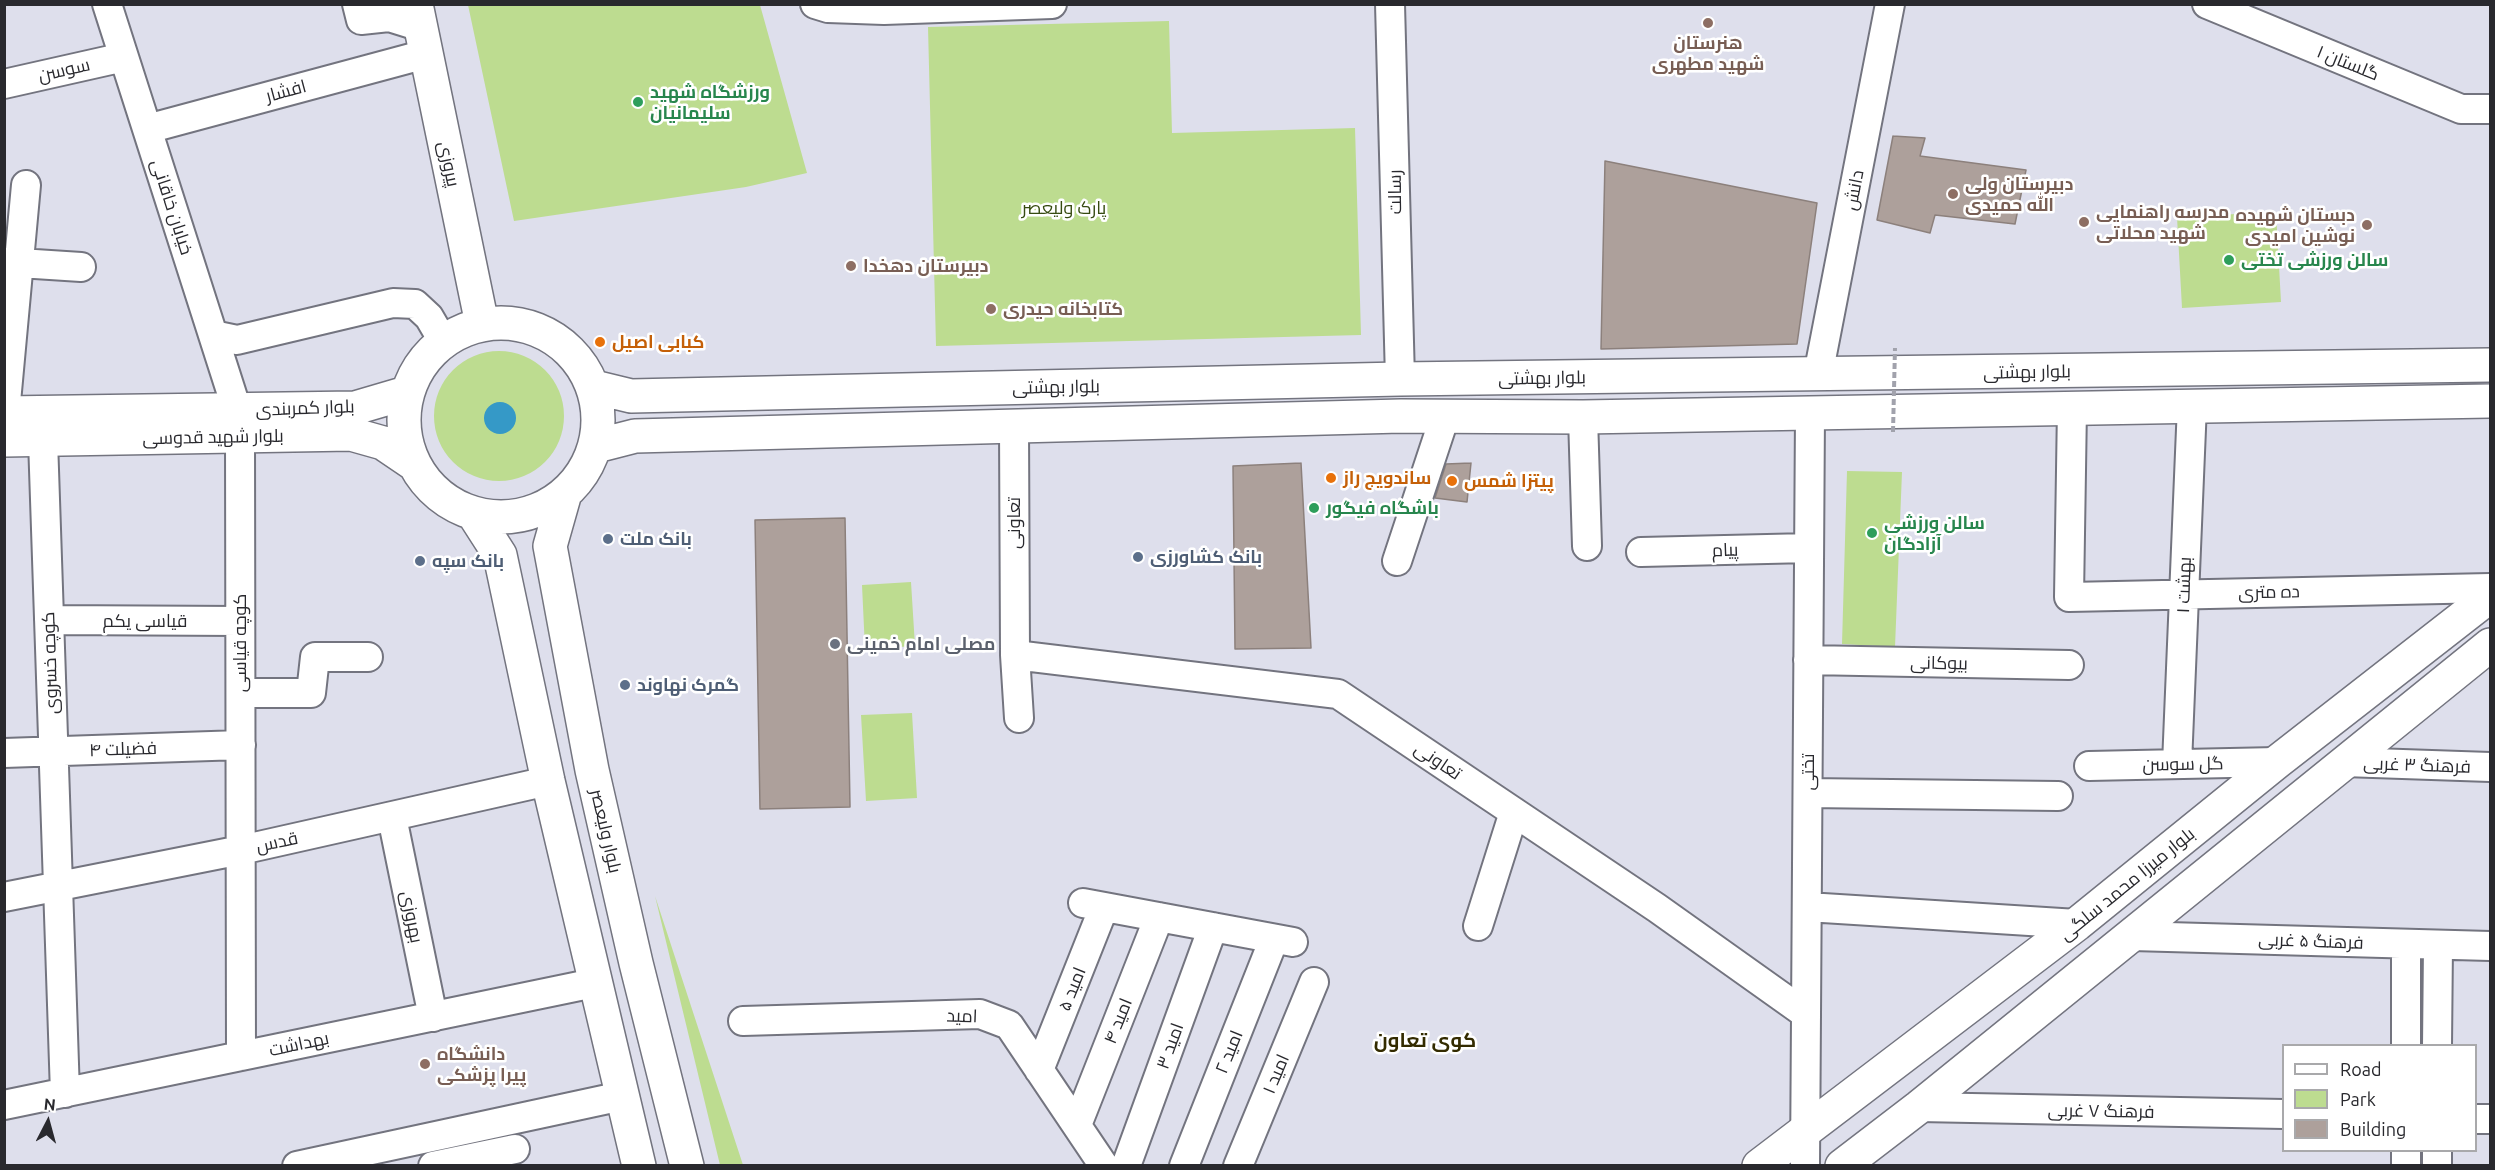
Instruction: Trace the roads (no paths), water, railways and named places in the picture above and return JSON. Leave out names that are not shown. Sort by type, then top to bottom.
[{"type":"main road","name":"پیروزی","points":[[421,28],[482,324]]},
{"type":"main road","points":[[510,322],[537,329],[568,349],[581,363],[594,387],[599,417],[596,446],[584,472],[565,494],[545,506],[521,515],[499,518],[473,513],[449,503],[429,486],[414,464],[405,441],[403,417],[406,393],[421,364],[443,341],[462,330],[482,324],[510,322]]},
{"type":"main road","name":"بلوار بهشتی","points":[[594,387],[631,396],[1400,379],[2490,364]]},
{"type":"main road","points":[[1810,413],[1818,375]]},
{"type":"main road","points":[[1400,379],[1401,416]]},
{"type":"main road","name":"بلوار کمربندی","points":[[238,423],[355,408],[406,393]]},
{"type":"main road","name":"بلوار بهشتی","points":[[596,446],[635,436],[1401,416],[1583,417],[2490,401]]},
{"type":"main road","name":"بلوار شهید قدوسی","points":[[5,413],[238,423],[351,434],[383,443],[414,464]]},
{"type":"main road","name":"بلوار شهید قدوسی","points":[[4,440],[43,440],[238,423]]},
{"type":"main road","name":"بلوار ولیعصر","points":[[565,494],[550,546],[592,770],[636,963],[687,1166]]},
{"type":"main road","points":[[473,513],[500,555],[548,781],[639,1166]]},
{"type":"main road","name":"بلوار میرزا محمد سلگی","points":[[1759,1166],[2077,924],[2277,762],[2490,596]]},
{"type":"main road","points":[[1842,1166],[2132,936],[2490,645]]},
{"type":"street","name":"خیابان خاقانی","points":[[107,4],[213,335],[238,423]]},
{"type":"street","points":[[357,4],[361,20],[389,17],[421,28]]},
{"type":"street","points":[[815,4],[828,8],[884,10],[1052,4]]},
{"type":"street","name":"رسالت","points":[[1390,4],[1400,379]]},
{"type":"street","name":"دانش","points":[[1818,375],[1890,4]]},
{"type":"street","name":"گلستان ۱","points":[[2207,5],[2461,109],[2490,109]]},
{"type":"street","name":"افشار","points":[[147,129],[421,28]]},
{"type":"street","name":"سوسن","points":[[4,84],[124,57]]},
{"type":"street","points":[[5,413],[11,262],[26,185]]},
{"type":"street","points":[[11,262],[81,267]]},
{"type":"street","points":[[213,335],[237,340],[393,303],[415,304],[429,317],[443,341]]},
{"type":"street","name":"بهشت ۱","points":[[2177,764],[2192,405]]},
{"type":"street","name":"ده متری","points":[[2072,407],[2069,597],[2490,588]]},
{"type":"street","name":"تختی","points":[[1805,1166],[1810,413]]},
{"type":"street","points":[[1396,561],[1445,416]]},
{"type":"street","points":[[1583,417],[1587,546]]},
{"type":"street","name":"کوچه قیاسی","points":[[238,423],[241,1056]]},
{"type":"street","name":"تعاونی","points":[[1014,426],[1015,655],[1019,718]]},
{"type":"street","name":"کوچه خسروی","points":[[43,440],[65,1092]]},
{"type":"street","name":"پیام","points":[[1641,552],[1809,548]]},
{"type":"street","name":"قیاسی یکم","points":[[49,620],[240,621]]},
{"type":"street","name":"تعاونی","points":[[1015,655],[1338,694],[1657,908],[1806,1014]]},
{"type":"street","points":[[241,693],[311,693],[315,657],[368,657]]},
{"type":"street","name":"بیوکانی","points":[[1809,660],[2069,665]]},
{"type":"street","name":"فضیلت ۴","points":[[4,753],[241,745]]},
{"type":"street","name":"گل سوسن","points":[[2089,766],[2277,762]]},
{"type":"street","name":"فرهنگ ۳ غربی","points":[[2344,762],[2490,767]]},
{"type":"street","name":"قدس","points":[[4,897],[241,850],[548,781]]},
{"type":"street","points":[[1808,793],[2058,796]]},
{"type":"street","points":[[1478,926],[1514,812]]},
{"type":"street","name":"بهروزی","points":[[392,817],[433,1017]]},
{"type":"street","name":"امید ۵","points":[[1040,1070],[1094,905],[1159,917]]},
{"type":"street","points":[[1807,907],[2077,924]]},
{"type":"street","points":[[1159,917],[1213,927]]},
{"type":"street","name":"امید ۴","points":[[1077,1125],[1159,917]]},
{"type":"street","name":"امید ۲","points":[[1185,1166],[1283,940],[1213,927]]},
{"type":"street","name":"امید ۳","points":[[1126,1166],[1213,927]]},
{"type":"street","name":"فرهنگ ۵ غربی","points":[[2132,936],[2490,946]]},
{"type":"street","points":[[2406,944],[2406,1044]]},
{"type":"street","points":[[2437,1044],[2438,945]]},
{"type":"street","name":"امید ۱","points":[[1238,1166],[1314,982]]},
{"type":"street","name":"بهداشت","points":[[4,1105],[594,983]]},
{"type":"street","name":"امید","points":[[743,1021],[980,1014],[1009,1025],[1104,1166]]},
{"type":"street","points":[[297,1166],[622,1096]]},
{"type":"street","name":"فرهنگ ۷ غربی","points":[[1919,1107],[2282,1114]]},
{"type":"street","points":[[434,1166],[515,1149]]},
{"type":"water","points":[[500,402],[511,407],[516,418],[511,429],[500,434],[489,429],[484,418],[489,407]]},
{"type":"place","name":"هنرستان شهید مطهری","points":[[1708,23]]},
{"type":"place","name":"ورزشگاه شهید سلیمانیان","points":[[638,102]]},
{"type":"place","name":"دبیرستان ولی الله حمیدی","points":[[1953,194]]},
{"type":"place","name":"مدرسه راهنمایی شهید محلاتی","points":[[2084,222]]},
{"type":"place","name":"دبستان شهیده نوشین امیدی","points":[[2367,225]]},
{"type":"place","name":"سالن ورزشی تختی","points":[[2229,260]]},
{"type":"place","name":"دبیرستان دهخدا","points":[[851,266]]},
{"type":"place","name":"کتابخانه حیدری","points":[[991,309]]},
{"type":"place","name":"کبابی اصیل","points":[[600,342]]},
{"type":"place","name":"ساندویج راز","points":[[1331,478]]},
{"type":"place","name":"پیتزا شمس","points":[[1452,481]]},
{"type":"place","name":"باشگاه فیگور","points":[[1314,508]]},
{"type":"place","name":"سالن ورزشی آزادگان","points":[[1872,533]]},
{"type":"place","name":"بانک ملت","points":[[608,539]]},
{"type":"place","name":"بانک کشاورزی","points":[[1138,557]]},
{"type":"place","name":"بانک سپه","points":[[420,561]]},
{"type":"place","name":"مصلی امام خمینی","points":[[835,644]]},
{"type":"place","name":"گمرک نهاوند","points":[[625,685]]},
{"type":"place","name":"دانشگاه پیرا پزشکی","points":[[425,1064]]},
{"type":"district","name":"کوی تعاون","points":[[1425,1040]]},
{"type":"park label","name":"پارک ولیعصر","points":[[1064,208]]}]
